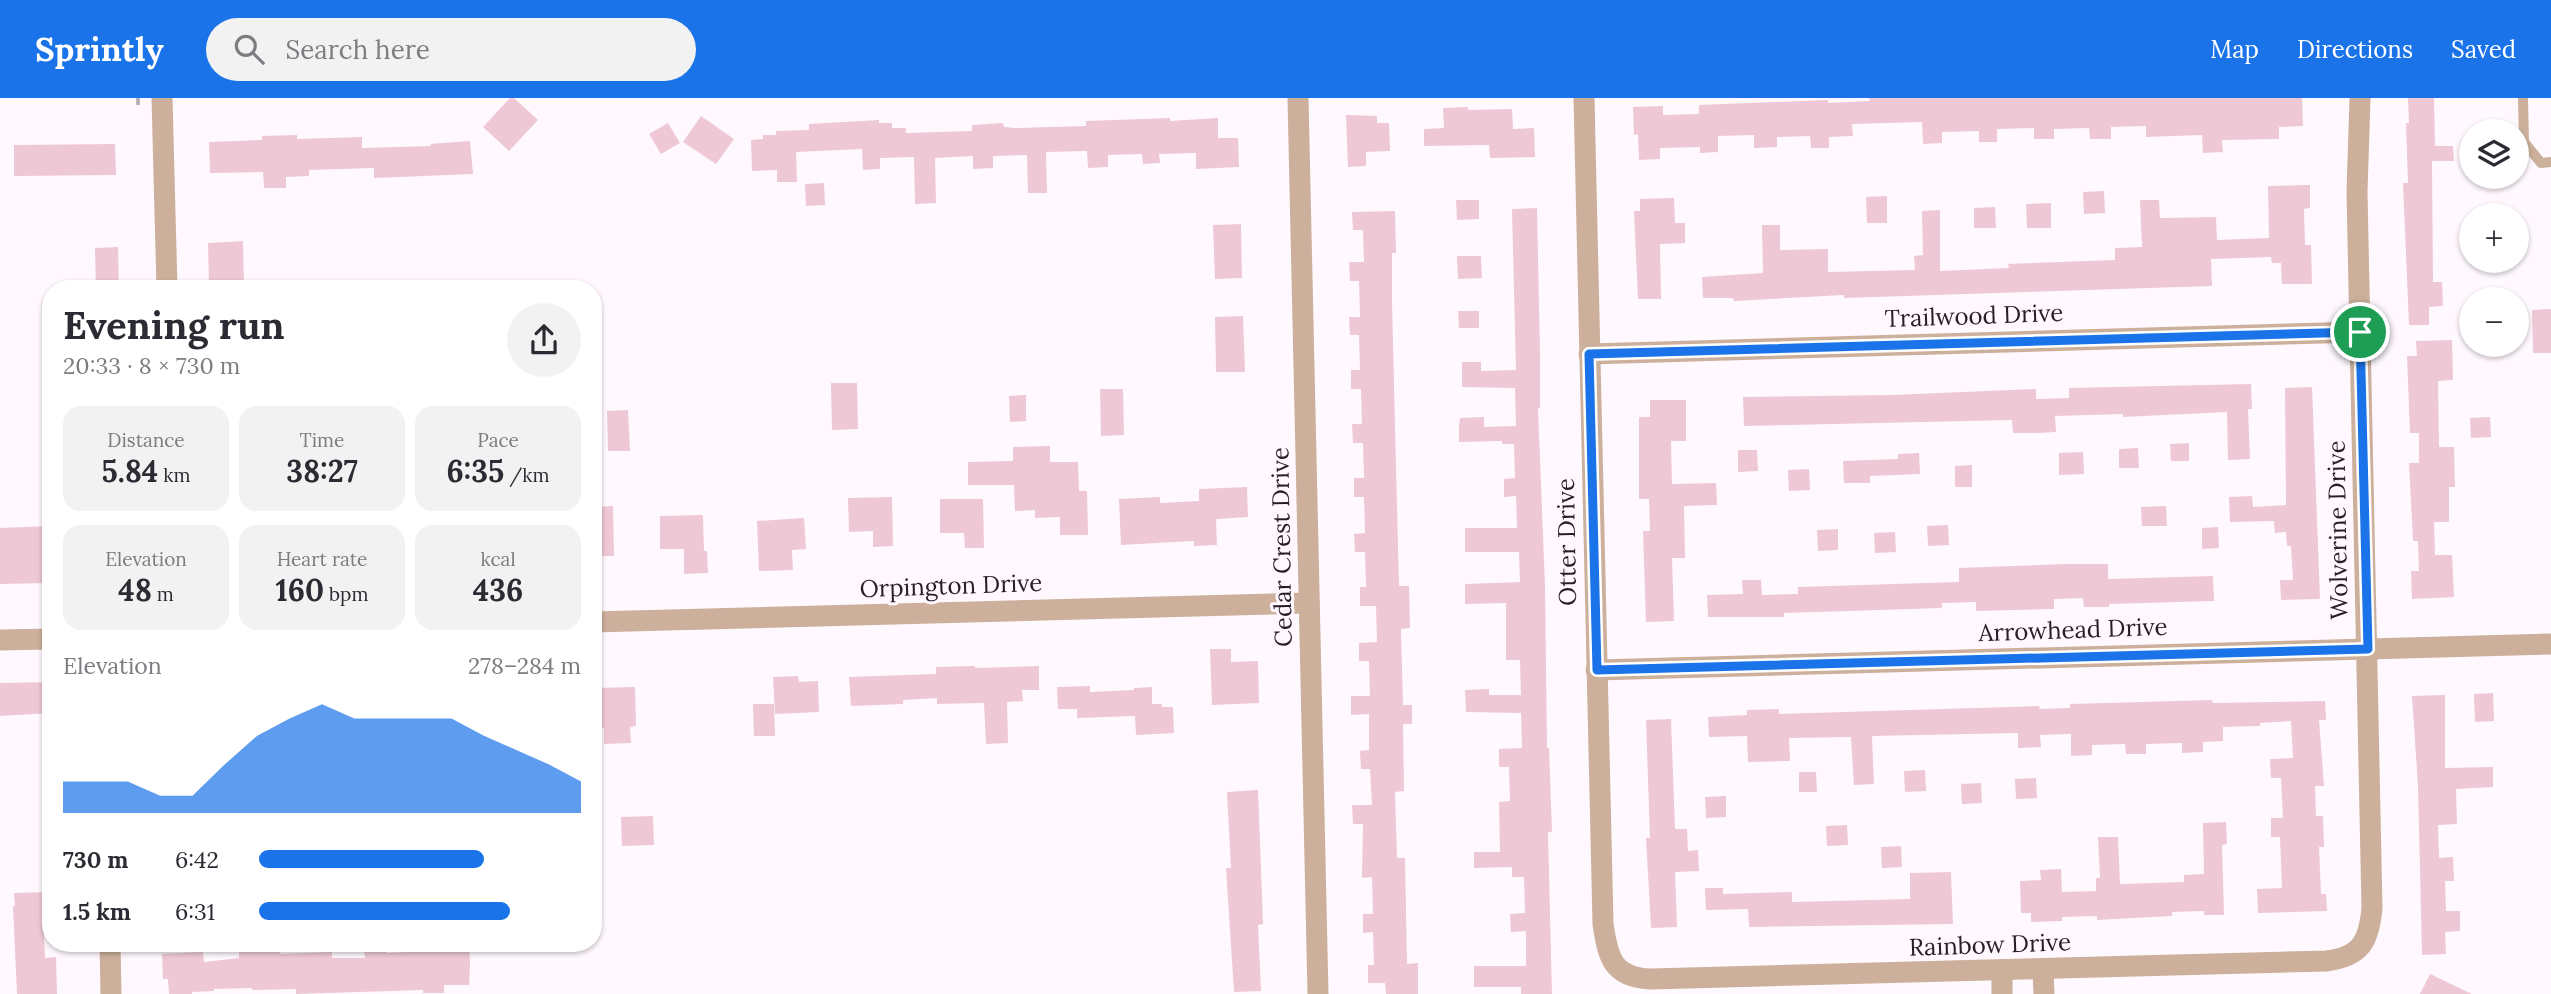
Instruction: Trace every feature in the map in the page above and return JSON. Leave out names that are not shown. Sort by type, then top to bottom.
[{"type":"street","points":[[162,98],[167,280]]},
{"type":"street","name":"Cedar Crest Drive","points":[[1298,98],[1318,994]]},
{"type":"street","name":"Otter Drive","points":[[1584,98],[1603,924],[1608,953],[1614,965],[1627,976]]},
{"type":"street","name":"Wolverine Drive","points":[[2353,954],[2367,939],[2372,908],[2357,168],[2360,98]]},
{"type":"street","name":"Trailwood Drive","points":[[1589,354],[2360,332]]},
{"type":"street","name":"Orpington Drive","points":[[602,622],[1309,603]]},
{"type":"street","points":[[0,640],[42,639]]},
{"type":"street","name":"Arrowhead Drive","points":[[1597,670],[2551,644]]},
{"type":"street","points":[[110,952],[111,994]]},
{"type":"street","name":"Rainbow Drive","points":[[1627,976],[1650,979],[2002,972],[2326,961],[2340,960],[2353,954]]},
{"type":"street","points":[[2043,970],[2043,994]]},
{"type":"street","points":[[2002,972],[2002,994]]},
{"type":"lane","points":[[2523,98],[2524,142],[2541,163],[2551,162]]},
{"type":"path","points":[[138,98],[138,105]]},
{"type":"building","points":[[510,98],[514,98],[538,120],[509,151],[483,127]]},
{"type":"building","points":[[1869,98],[2302,98],[2303,126],[2279,127],[2279,139],[2222,140],[2223,152],[2203,153],[2202,135],[2146,137],[2146,126],[2111,127],[2111,139],[2090,139],[2089,128],[2054,129],[2054,139],[2034,139],[2034,128],[1997,129],[1997,142],[1979,142],[1979,131],[1942,132],[1942,143],[1923,144],[1922,122],[1852,124],[1853,136],[1829,137],[1829,148],[1811,148],[1810,136],[1777,137],[1777,147],[1754,148],[1754,135],[1718,136],[1718,152],[1700,153],[1700,147],[1660,148],[1660,159],[1639,160],[1638,134],[1634,135],[1633,107],[1663,106],[1663,115],[1699,114],[1699,105],[1828,100],[1828,103],[1870,101]]},
{"type":"building","points":[[2408,98],[2434,98],[2435,146],[2453,146],[2454,161],[2432,161],[2433,282],[2442,282],[2443,306],[2429,307],[2429,325],[2409,325],[2403,183],[2408,183]]},
{"type":"building","points":[[1468,107],[1468,110],[1512,109],[1513,129],[1534,128],[1535,157],[1490,158],[1489,145],[1424,146],[1424,129],[1444,128],[1443,108]]},
{"type":"building","points":[[1346,115],[1377,116],[1377,123],[1389,123],[1390,151],[1366,152],[1366,166],[1348,167]]},
{"type":"building","points":[[701,116],[734,139],[716,164],[683,142]]},
{"type":"building","points":[[1170,118],[1170,121],[1218,118],[1218,138],[1238,138],[1239,167],[1196,169],[1196,153],[1159,154],[1160,163],[1143,164],[1142,154],[1108,155],[1108,167],[1088,168],[1087,151],[1046,152],[1047,193],[1028,193],[1027,155],[993,156],[993,168],[973,169],[973,156],[935,158],[936,203],[915,204],[914,157],[880,158],[880,169],[863,170],[862,149],[796,152],[797,182],[777,182],[777,170],[752,171],[751,140],[763,139],[763,135],[776,135],[776,131],[809,130],[809,124],[879,120],[879,123],[892,123],[892,128],[906,128],[906,133],[972,131],[972,125],[1003,123],[1004,127],[1016,128],[1086,126],[1086,121]]},
{"type":"building","points":[[668,123],[680,143],[661,154],[649,134]]},
{"type":"building","points":[[297,135],[297,139],[362,137],[362,148],[431,146],[430,144],[470,141],[473,174],[374,178],[374,168],[309,170],[309,176],[286,177],[286,188],[264,188],[263,172],[210,173],[209,142],[262,140],[262,136]]},
{"type":"building","points":[[115,144],[116,175],[14,176],[14,145]]},
{"type":"building","points":[[824,183],[825,205],[806,206],[805,184]]},
{"type":"building","points":[[2310,185],[2310,208],[2304,209],[2305,245],[2311,245],[2312,284],[2282,284],[2281,263],[2272,263],[2271,257],[2211,259],[2212,286],[1844,298],[1844,295],[1734,301],[1733,298],[1703,298],[1702,277],[1763,273],[1762,225],[1780,225],[1780,250],[1828,249],[1828,272],[1915,270],[1914,256],[1923,255],[1922,211],[1940,210],[1940,271],[2009,268],[2008,264],[2115,260],[2115,248],[2142,247],[2140,200],[2159,200],[2160,218],[2216,217],[2217,240],[2269,238],[2268,186]]},
{"type":"building","points":[[2104,191],[2105,213],[2084,214],[2083,192]]},
{"type":"building","points":[[1887,196],[1887,223],[1867,223],[1866,197]]},
{"type":"building","points":[[1674,198],[1675,223],[1685,223],[1685,243],[1660,244],[1661,299],[1638,299],[1634,211],[1640,211],[1640,199]]},
{"type":"building","points":[[1456,200],[1479,200],[1479,219],[1457,220]]},
{"type":"building","points":[[2051,203],[2051,228],[2027,228],[2026,204]]},
{"type":"building","points":[[1995,207],[1996,228],[1974,228],[1974,208]]},
{"type":"building","points":[[1537,208],[1540,354],[1538,408],[1545,586],[1547,748],[1552,832],[1548,832],[1552,994],[1521,994],[1521,987],[1474,987],[1474,966],[1526,966],[1526,931],[1511,932],[1510,914],[1525,913],[1524,877],[1512,877],[1512,867],[1474,868],[1474,852],[1500,852],[1499,802],[1510,801],[1509,767],[1499,767],[1499,749],[1522,748],[1521,713],[1466,712],[1465,690],[1489,689],[1489,695],[1521,695],[1520,660],[1506,660],[1506,603],[1465,604],[1465,584],[1520,582],[1519,552],[1465,552],[1465,528],[1517,528],[1516,496],[1504,497],[1504,479],[1515,478],[1514,444],[1502,444],[1502,441],[1459,442],[1459,427],[1460,418],[1484,417],[1484,427],[1516,426],[1515,388],[1462,387],[1462,362],[1481,362],[1481,371],[1516,370],[1512,209]]},
{"type":"building","points":[[1395,211],[1396,253],[1392,253],[1392,303],[1399,586],[1409,586],[1410,628],[1401,629],[1403,705],[1412,705],[1412,724],[1403,724],[1404,791],[1395,792],[1397,858],[1405,858],[1407,964],[1418,963],[1418,994],[1386,994],[1385,983],[1368,983],[1368,965],[1374,965],[1373,932],[1363,933],[1363,914],[1373,914],[1372,877],[1362,878],[1363,824],[1353,824],[1352,805],[1372,805],[1370,769],[1361,769],[1360,751],[1369,750],[1369,714],[1351,715],[1351,696],[1370,696],[1369,661],[1359,661],[1359,643],[1377,642],[1376,606],[1360,606],[1360,587],[1366,587],[1365,552],[1355,552],[1354,534],[1365,533],[1364,497],[1354,497],[1354,478],[1364,478],[1363,443],[1353,443],[1352,424],[1362,424],[1361,389],[1351,389],[1351,370],[1360,370],[1359,335],[1350,335],[1349,317],[1360,317],[1359,281],[1350,281],[1349,262],[1364,262],[1363,230],[1353,230],[1352,212]]},
{"type":"building","points":[[1241,224],[1242,278],[1215,279],[1213,225]]},
{"type":"building","points":[[243,241],[244,280],[209,280],[208,243]]},
{"type":"building","points":[[118,247],[119,280],[96,280],[95,248]]},
{"type":"building","points":[[1457,256],[1481,256],[1482,278],[1458,279]]},
{"type":"building","points":[[2551,309],[2551,353],[2533,353],[2532,310]]},
{"type":"building","points":[[1458,311],[1479,311],[1479,328],[1459,328]]},
{"type":"building","points":[[1243,316],[1245,372],[1216,372],[1215,317]]},
{"type":"building","points":[[2452,340],[2453,380],[2438,381],[2439,447],[2454,447],[2455,487],[2449,487],[2449,522],[2434,522],[2435,555],[2452,555],[2454,597],[2412,599],[2411,571],[2419,571],[2418,541],[2413,541],[2409,463],[2419,463],[2419,433],[2410,433],[2407,356],[2417,356],[2416,341]]},
{"type":"building","points":[[831,383],[857,383],[858,429],[832,430]]},
{"type":"building","points":[[2251,384],[2252,409],[2248,409],[2250,459],[2228,460],[2227,412],[2123,417],[2123,414],[2055,416],[2056,432],[2038,433],[2013,433],[2012,420],[1744,426],[1743,397],[2036,389],[2036,399],[2069,398],[2069,388]]},
{"type":"building","points":[[2312,387],[2320,599],[2281,600],[2280,580],[2293,580],[2291,546],[2287,546],[2286,532],[2275,533],[2274,521],[2230,522],[2229,497],[2252,496],[2253,507],[2286,505],[2285,388]]},
{"type":"building","points":[[1100,389],[1123,389],[1124,435],[1101,436]]},
{"type":"building","points":[[1026,395],[1026,421],[1010,422],[1009,396]]},
{"type":"building","points":[[1650,400],[1686,400],[1686,441],[1671,441],[1672,484],[1716,483],[1717,505],[1684,506],[1685,558],[1672,558],[1674,621],[1646,622],[1643,531],[1650,531],[1649,499],[1639,499],[1639,417],[1650,417]]},
{"type":"building","points":[[628,410],[630,451],[608,451],[607,411]]},
{"type":"building","points":[[2490,417],[2491,437],[2471,438],[2470,418]]},
{"type":"building","points":[[2189,443],[2189,461],[2171,461],[2170,444]]},
{"type":"building","points":[[1050,446],[1050,462],[1078,462],[1079,491],[1087,491],[1088,535],[1060,535],[1060,517],[1035,518],[1035,510],[1015,511],[1014,485],[968,485],[968,462],[1013,461],[1013,447]]},
{"type":"building","points":[[2138,448],[2139,468],[2119,468],[2119,449]]},
{"type":"building","points":[[1738,450],[1757,450],[1758,471],[1738,472]]},
{"type":"building","points":[[2083,452],[2084,474],[2059,475],[2059,453]]},
{"type":"building","points":[[1919,453],[1920,474],[1870,476],[1870,483],[1844,483],[1843,461],[1898,459],[1898,454]]},
{"type":"building","points":[[1972,465],[1972,487],[1955,487],[1955,466]]},
{"type":"building","points":[[1809,469],[1810,490],[1789,491],[1788,470]]},
{"type":"building","points":[[1247,487],[1248,517],[1216,519],[1217,545],[1194,546],[1194,541],[1121,545],[1119,499],[1160,497],[1160,503],[1199,501],[1199,489]]},
{"type":"building","points":[[892,497],[893,546],[873,547],[873,531],[849,532],[848,498]]},
{"type":"building","points":[[940,499],[983,499],[984,548],[965,548],[964,533],[940,533]]},
{"type":"building","points":[[613,506],[614,556],[602,556],[602,507]]},
{"type":"building","points":[[2166,506],[2167,526],[2142,526],[2141,507]]},
{"type":"building","points":[[703,515],[708,573],[684,574],[684,549],[660,549],[660,516]]},
{"type":"building","points":[[804,518],[806,549],[792,550],[793,570],[759,571],[757,521]]},
{"type":"building","points":[[1948,525],[1949,545],[1928,546],[1927,526]]},
{"type":"building","points":[[42,526],[42,583],[0,584],[0,528]]},
{"type":"building","points":[[2218,527],[2219,548],[2202,549],[2202,528]]},
{"type":"building","points":[[1838,529],[1838,550],[1818,551],[1817,530]]},
{"type":"building","points":[[1895,532],[1896,552],[1875,553],[1874,533]]},
{"type":"building","points":[[2108,564],[2108,579],[2213,576],[2214,601],[2084,607],[2083,598],[2054,599],[2054,609],[1976,611],[1976,602],[1942,603],[1942,608],[1784,613],[1784,617],[1708,617],[1707,595],[1743,594],[1742,580],[1761,580],[1762,595],[1798,594],[1798,587],[1959,582],[1959,568]]},
{"type":"building","points":[[1210,649],[1231,649],[1231,662],[1258,661],[1259,703],[1212,705]]},
{"type":"building","points":[[1039,666],[1039,690],[1022,690],[1023,701],[1007,702],[1008,743],[986,744],[984,703],[937,704],[937,698],[903,700],[903,704],[851,706],[849,677],[936,674],[936,667]]},
{"type":"building","points":[[798,676],[799,682],[818,681],[819,712],[775,714],[773,677]]},
{"type":"building","points":[[42,682],[42,714],[0,716],[0,683]]},
{"type":"building","points":[[1090,686],[1090,692],[1152,687],[1152,704],[1173,707],[1174,733],[1136,735],[1135,716],[1077,718],[1077,709],[1058,709],[1057,687]]},
{"type":"building","points":[[635,687],[636,726],[630,727],[631,743],[604,744],[602,688]]},
{"type":"building","points":[[2493,693],[2494,721],[2475,722],[2474,694]]},
{"type":"building","points":[[2445,695],[2445,768],[2493,767],[2493,787],[2456,789],[2457,824],[2438,825],[2439,858],[2453,857],[2454,881],[2445,881],[2446,911],[2460,911],[2460,931],[2445,932],[2446,954],[2422,955],[2418,786],[2412,696]]},
{"type":"building","points":[[2212,700],[2213,703],[2325,701],[2326,720],[2319,720],[2324,786],[2315,786],[2316,816],[2323,816],[2324,847],[2319,847],[2321,894],[2326,894],[2327,911],[2258,913],[2257,889],[2282,888],[2280,837],[2271,837],[2271,818],[2283,818],[2281,778],[2271,778],[2270,759],[2293,758],[2291,721],[2260,723],[2260,726],[2223,727],[2223,741],[2203,742],[2203,752],[2182,753],[2182,743],[2146,744],[2146,754],[2126,754],[2125,744],[2092,745],[2092,755],[2071,756],[2071,734],[2040,735],[2041,747],[2018,748],[2018,733],[1872,736],[1874,784],[1854,785],[1851,737],[1789,738],[1790,761],[1748,762],[1747,736],[1709,737],[1708,717],[1747,715],[1747,710],[1779,709],[1779,714],[2039,706],[2040,709],[2070,708],[2070,704]]},
{"type":"building","points":[[753,704],[774,704],[775,736],[754,736]]},
{"type":"building","points":[[1671,719],[1675,829],[1687,829],[1688,851],[1698,850],[1699,871],[1675,872],[1677,927],[1651,928],[1646,838],[1650,838],[1646,720]]},
{"type":"building","points":[[1925,770],[1926,791],[1905,792],[1904,771]]},
{"type":"building","points":[[1799,772],[1816,772],[1817,792],[1799,792]]},
{"type":"building","points":[[2036,778],[2037,798],[2016,799],[2015,779]]},
{"type":"building","points":[[1981,783],[1982,803],[1962,804],[1961,784]]},
{"type":"building","points":[[1258,790],[1263,924],[1258,925],[1261,991],[1234,992],[1226,868],[1231,868],[1227,792]]},
{"type":"building","points":[[1726,796],[1726,817],[1706,818],[1705,797]]},
{"type":"building","points":[[653,816],[654,845],[622,846],[621,817]]},
{"type":"building","points":[[2226,822],[2227,844],[2222,845],[2224,915],[2204,915],[2204,911],[2172,912],[2172,916],[2097,920],[2097,916],[2062,917],[2062,921],[2031,922],[2031,913],[2021,913],[2020,881],[2041,880],[2040,870],[2061,869],[2062,892],[2096,891],[2096,878],[2100,878],[2098,837],[2118,837],[2120,884],[2184,882],[2184,875],[2204,874],[2203,823]]},
{"type":"building","points":[[1847,825],[1848,845],[1827,846],[1826,826]]},
{"type":"building","points":[[1901,846],[1902,867],[1882,868],[1881,847]]},
{"type":"building","points":[[1951,872],[1953,924],[1749,927],[1748,909],[1706,910],[1705,888],[1723,888],[1723,894],[1792,892],[1792,902],[1910,899],[1910,873]]},
{"type":"building","points":[[42,892],[42,952],[45,952],[45,958],[56,957],[57,994],[17,994],[14,893]]},
{"type":"building","points":[[203,952],[204,962],[239,958],[239,952],[332,952],[332,958],[365,958],[364,952],[469,952],[469,985],[444,985],[444,993],[423,993],[423,990],[296,994],[296,989],[252,988],[169,994],[168,979],[163,979],[162,954]]},
{"type":"building","points":[[2430,974],[2472,994],[2420,994]]},
{"type":"route","points":[[2360,332],[2368,649],[1597,670],[1589,354],[2360,332]]}]
